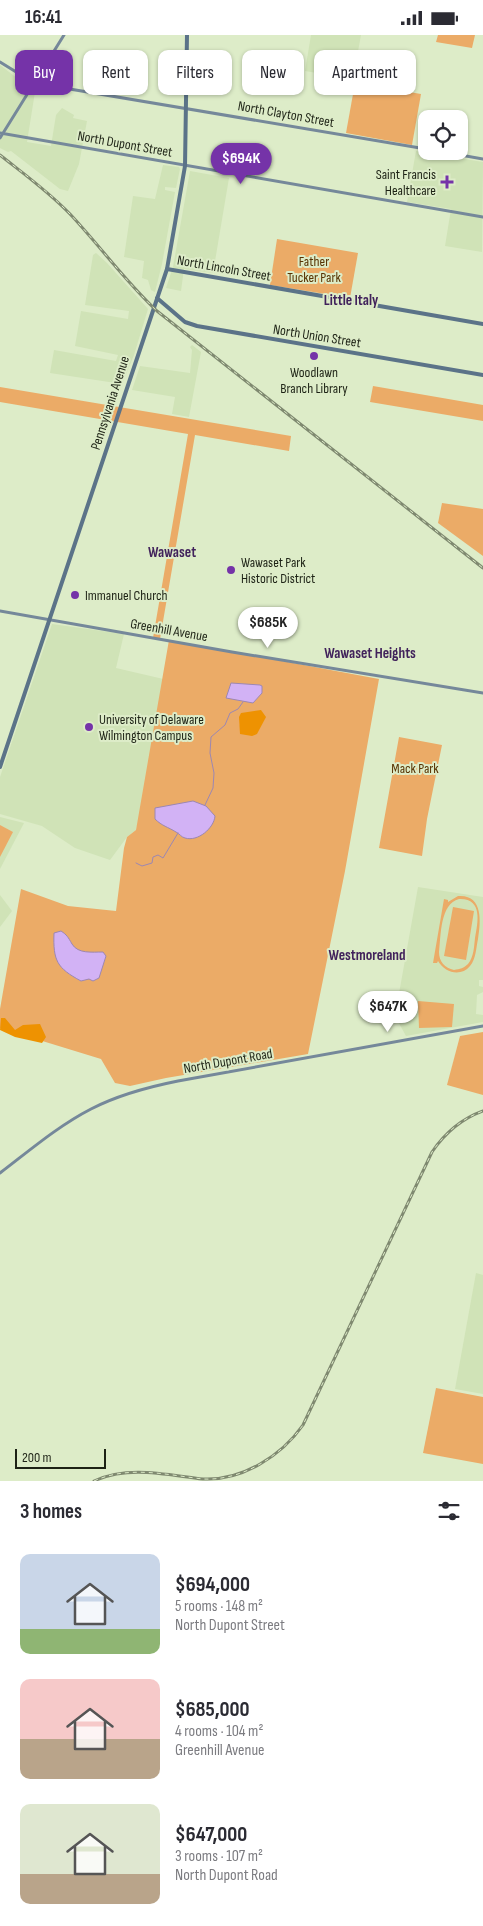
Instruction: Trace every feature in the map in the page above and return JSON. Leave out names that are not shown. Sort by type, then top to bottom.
[{"type":"main road","name":"Pennsylvania Avenue","points":[[0,767],[167,269],[185,166],[187,35]]},
{"type":"main road","name":"North Lincoln Street","points":[[167,269],[483,324]]},
{"type":"main road","name":"North Union Street","points":[[157,298],[185,322],[197,326],[483,375]]},
{"type":"street","points":[[55,50],[64,35]]},
{"type":"street","name":"North Clayton Street","points":[[0,62],[15,71]]},
{"type":"street","name":"North Clayton Street","points":[[73,90],[418,148]]},
{"type":"street","points":[[1,135],[26,95]]},
{"type":"street","name":"North Dupont Street","points":[[1,135],[483,217]]},
{"type":"street","points":[[468,156],[483,159]]},
{"type":"street","name":"Greenhill Avenue","points":[[0,611],[483,693]]},
{"type":"street","name":"North Dupont Road","points":[[0,1173],[78,1116],[108,1101],[137,1090],[483,1026]]},
{"type":"shaded area","points":[[311,35],[361,35],[358,50],[314,50],[314,72],[305,71]]},
{"type":"shaded area","points":[[0,65],[15,77],[15,95],[35,95],[27,142],[51,146],[56,115],[62,108],[74,115],[73,118],[87,121],[79,164],[68,191],[60,189],[11,151],[8,152],[0,148]]},
{"type":"shaded area","name":"Saint Francis Healthcare","points":[[416,151],[418,151],[418,160],[468,160],[483,162],[482,252],[445,246],[451,209],[407,202]]},
{"type":"shaded area","points":[[163,165],[179,167],[180,169],[176,188],[165,187],[165,190],[175,192],[155,292],[151,290],[148,280],[142,278],[144,261],[124,257],[133,196],[155,199]]},
{"type":"shaded area","points":[[190,171],[229,178],[213,273],[184,269],[181,291],[166,288],[173,267]]},
{"type":"shaded area","points":[[96,253],[148,309],[134,355],[122,384],[50,373],[54,350],[116,361],[118,355],[75,346],[81,311],[128,319],[129,311],[85,305],[93,255]]},
{"type":"shaded area","points":[[192,345],[201,352],[189,417],[172,414],[175,397],[132,390],[140,366],[190,373],[192,350],[190,347]]},
{"type":"shaded area","name":"University of Delaware Wilmington Campus","points":[[52,624],[124,634],[116,668],[172,681],[136,830],[127,837],[110,860],[75,848],[42,826],[0,814],[0,777]]},
{"type":"shaded area","points":[[231,683],[260,685],[262,686],[262,693],[253,703],[226,698]]},
{"type":"shaded area","points":[[261,710],[266,717],[257,734],[252,736],[240,734],[239,717],[241,713]]},
{"type":"shaded area","points":[[193,801],[206,806],[215,816],[212,825],[200,836],[190,839],[184,838],[155,819],[155,808]]},
{"type":"shaded area","points":[[0,817],[24,823],[0,869]]},
{"type":"shaded area","points":[[418,887],[483,897],[483,980],[479,980],[479,986],[483,987],[483,992],[477,995],[476,1014],[483,1015],[483,1022],[406,1036],[395,1016]]},
{"type":"shaded area","points":[[0,895],[12,911],[0,927]]},
{"type":"shaded area","points":[[61,931],[78,949],[86,952],[103,952],[106,956],[99,978],[93,981],[89,979],[81,981],[67,972],[58,963],[54,950],[54,933]]},
{"type":"shaded area","points":[[1,1018],[5,1018],[15,1030],[23,1025],[40,1024],[46,1037],[42,1043],[15,1037],[0,1030]]},
{"type":"shaded area","points":[[476,1273],[483,1275],[483,1394],[455,1389]]},
{"type":"green space","points":[[438,35],[475,35],[472,48],[436,42]]},
{"type":"green space","points":[[421,94],[412,145],[346,133],[353,95]]},
{"type":"green space","name":"Father Tucker Park","points":[[277,239],[358,253],[350,298],[270,285]]},
{"type":"green space","points":[[373,386],[483,405],[483,421],[370,402]]},
{"type":"green space","points":[[0,387],[291,436],[289,451],[195,435],[160,639],[153,638],[188,434],[0,402]]},
{"type":"green space","points":[[442,503],[483,509],[483,556],[438,523]]},
{"type":"green space","points":[[169,640],[379,679],[345,871],[308,1054],[166,1078],[130,1086],[115,1083],[101,1059],[0,1028],[0,1009],[21,889],[68,906],[116,911],[124,848],[127,837],[136,830]]},
{"type":"green space","name":"Mack Park","points":[[399,737],[442,745],[427,819],[422,856],[379,848]]},
{"type":"green space","points":[[0,825],[13,832],[0,857]]},
{"type":"green space","points":[[458,896],[472,899],[476,904],[480,917],[474,960],[462,972],[449,971],[438,961],[433,963],[444,899],[448,900],[448,902]],"holes":[[[459,899],[472,902],[478,918],[473,951],[468,964],[454,970],[448,968],[440,959],[440,937],[448,907]]]},
{"type":"green space","points":[[453,907],[474,911],[466,960],[444,956]]},
{"type":"green space","points":[[418,1001],[454,1004],[452,1027],[419,1028]]},
{"type":"green space","points":[[483,1032],[483,1095],[447,1085],[460,1036]]},
{"type":"green space","points":[[436,1388],[483,1397],[483,1464],[423,1453]]},
{"type":"waterway","points":[[205,805],[213,788],[214,773],[210,753],[211,737],[225,725],[230,713],[238,709],[243,702]]},
{"type":"waterway","points":[[136,863],[142,866],[152,863],[153,857],[158,855],[163,858],[178,833]]},
{"type":"railway","points":[[0,155],[62,206],[134,288],[157,311],[483,568]]},
{"type":"railway","points":[[94,1481],[107,1476],[134,1472],[203,1479],[233,1476],[260,1464],[284,1446],[303,1425],[432,1152],[454,1127],[483,1111]]},
{"type":"place","name":"Saint Francis Healthcare","points":[[447,182]]},
{"type":"place","name":"Woodlawn Branch Library","points":[[314,356]]},
{"type":"place","name":"Wawaset Park Historic District","points":[[231,570]]},
{"type":"place","name":"Immanuel Church","points":[[75,595]]},
{"type":"place","name":"University of Delaware Wilmington Campus","points":[[89,727]]},
{"type":"district","name":"Little Italy","points":[[351,300]]},
{"type":"district","name":"Wawaset","points":[[172,552]]},
{"type":"district","name":"Wawaset Heights","points":[[370,653]]},
{"type":"district","name":"Westmoreland","points":[[367,955]]}]
